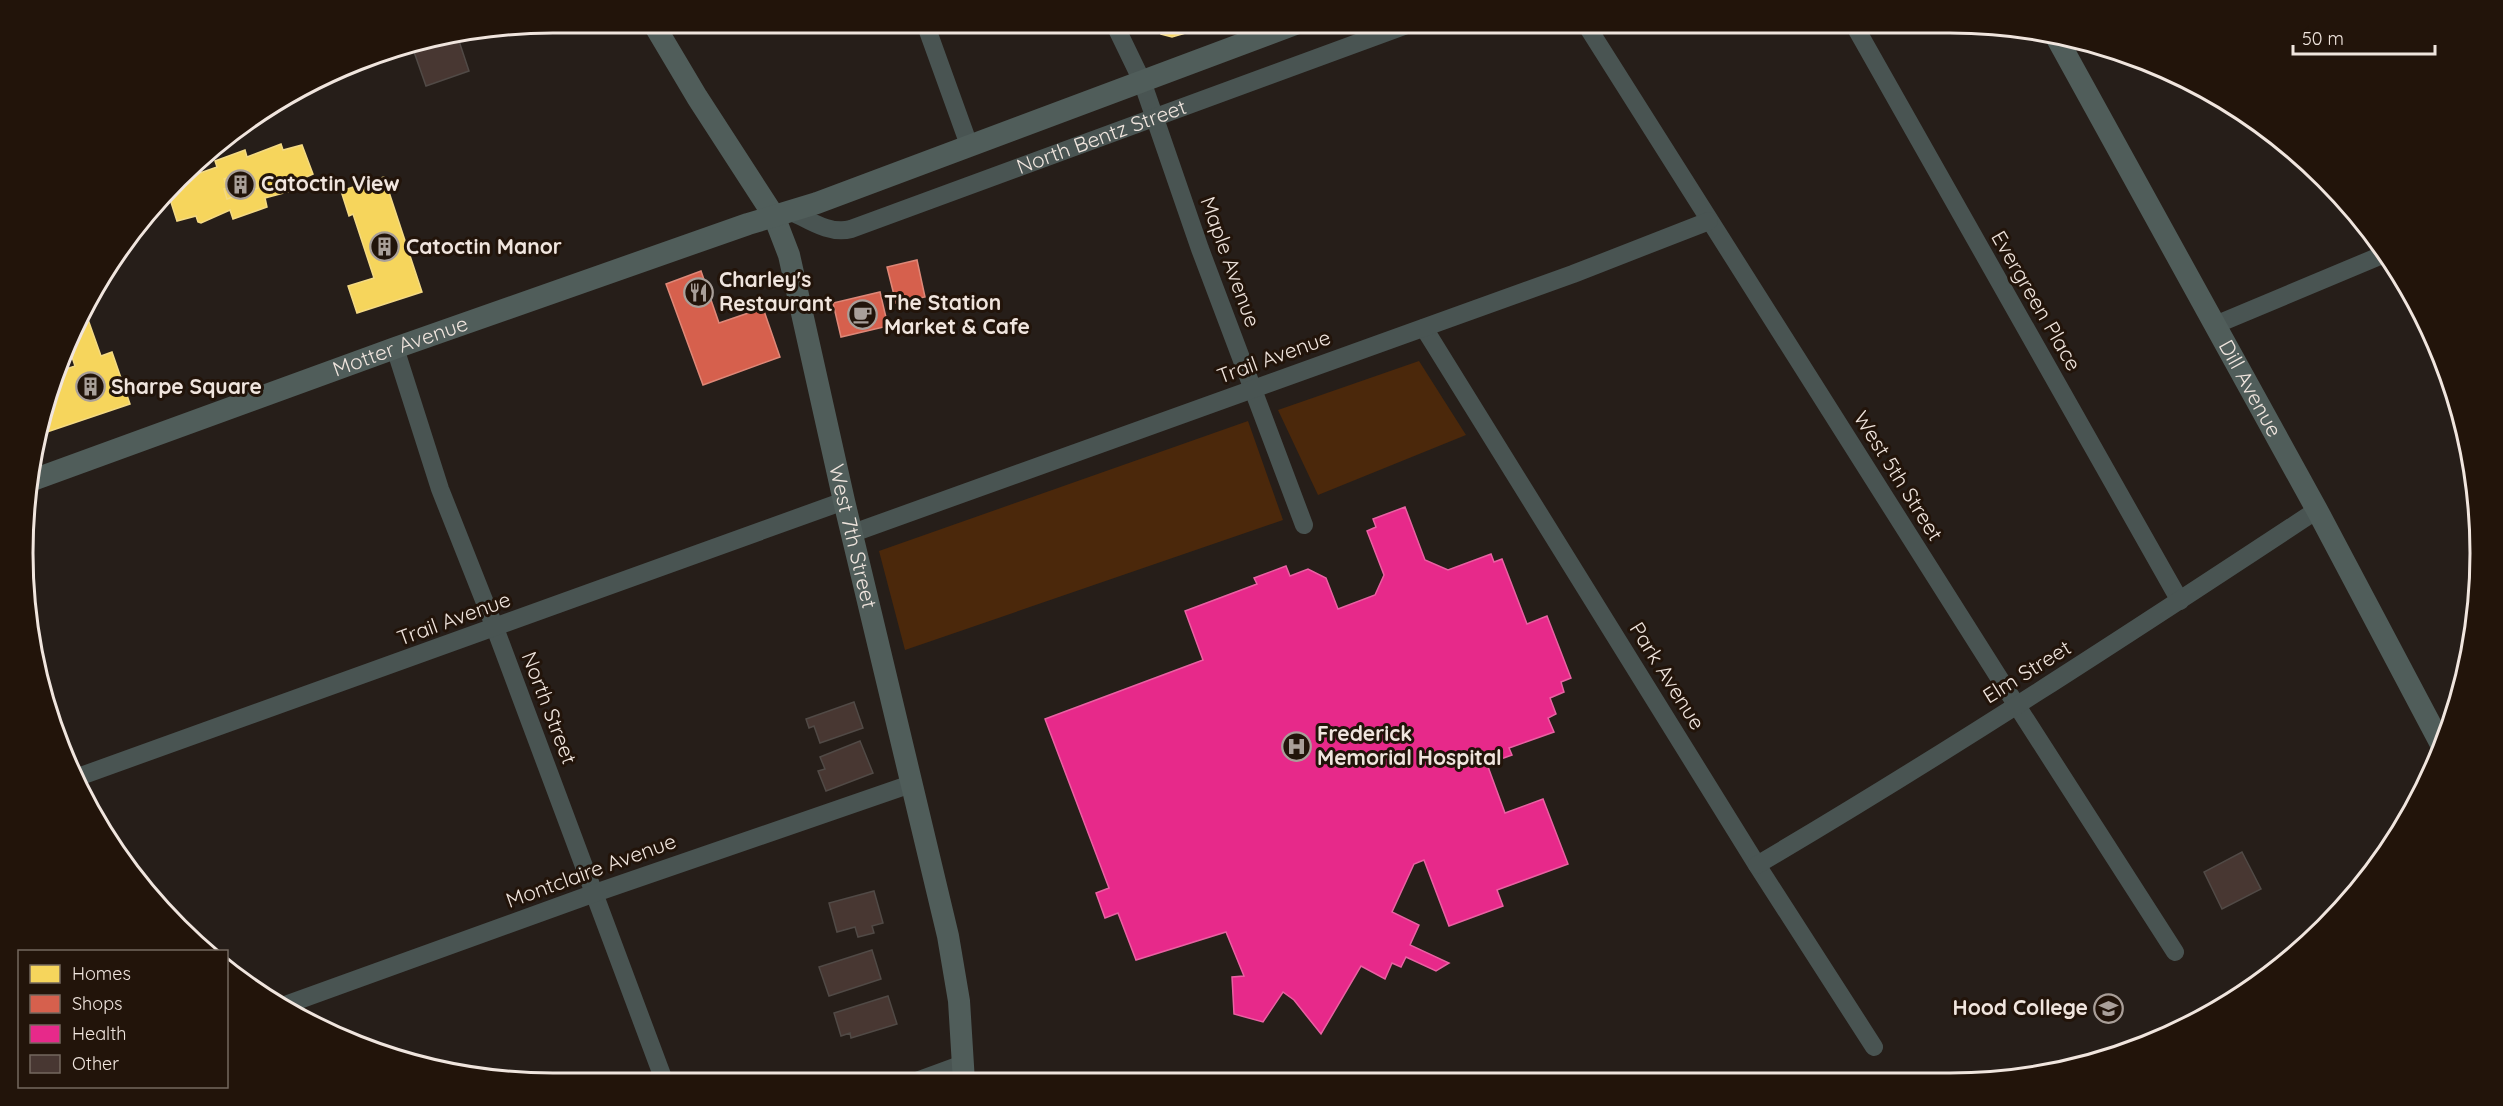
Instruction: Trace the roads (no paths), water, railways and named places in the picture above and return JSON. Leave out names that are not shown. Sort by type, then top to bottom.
[{"type":"main road","name":"West 7th Street","points":[[659,33],[697,97],[782,213],[789,255],[844,501],[948,936],[959,1001],[963,1073]]},
{"type":"main road","name":"North Bentz Street","points":[[782,213],[817,203],[1269,33]]},
{"type":"main road","name":"Dill Avenue","points":[[2061,45],[2317,510],[2436,735]]},
{"type":"main road","name":"Motter Avenue","points":[[38,478],[395,348],[782,213]]},
{"type":"street","points":[[929,33],[969,145]]},
{"type":"street","name":"Maple Avenue","points":[[1119,33],[1142,81],[1304,525]]},
{"type":"street","name":"North Bentz Street","points":[[782,213],[830,230],[842,231],[1382,33]]},
{"type":"street","name":"West 5th Street","points":[[1592,33],[2016,705],[2175,952]]},
{"type":"street","name":"Evergreen Place","points":[[1859,33],[2180,601]]},
{"type":"street","name":"Trail Avenue","points":[[853,533],[1573,274],[1709,221]]},
{"type":"street","points":[[2215,325],[2377,257]]},
{"type":"street","name":"Park Avenue","points":[[1424,328],[1757,865],[1874,1047]]},
{"type":"street","name":"North Street","points":[[395,348],[440,489],[495,628],[661,1073]]},
{"type":"street","name":"Trail Avenue","points":[[83,775],[844,501]]},
{"type":"street","name":"Elm Street","points":[[1757,865],[1888,787],[2180,601],[2317,510]]},
{"type":"street","name":"Montclaire Avenue","points":[[292,1002],[595,893],[911,784]]},
{"type":"place","name":"Catoctin View","points":[[240,184]]},
{"type":"place","name":"Catoctin Manor","points":[[385,247]]},
{"type":"place","name":"Charley's Restaurant","points":[[698,292]]},
{"type":"place","name":"The Station Market & Cafe","points":[[863,315]]},
{"type":"place","name":"Sharpe Square","points":[[90,387]]},
{"type":"place","name":"Frederick Memorial Hospital","points":[[1296,746]]},
{"type":"place","name":"Hood College","points":[[2109,1008]]}]
